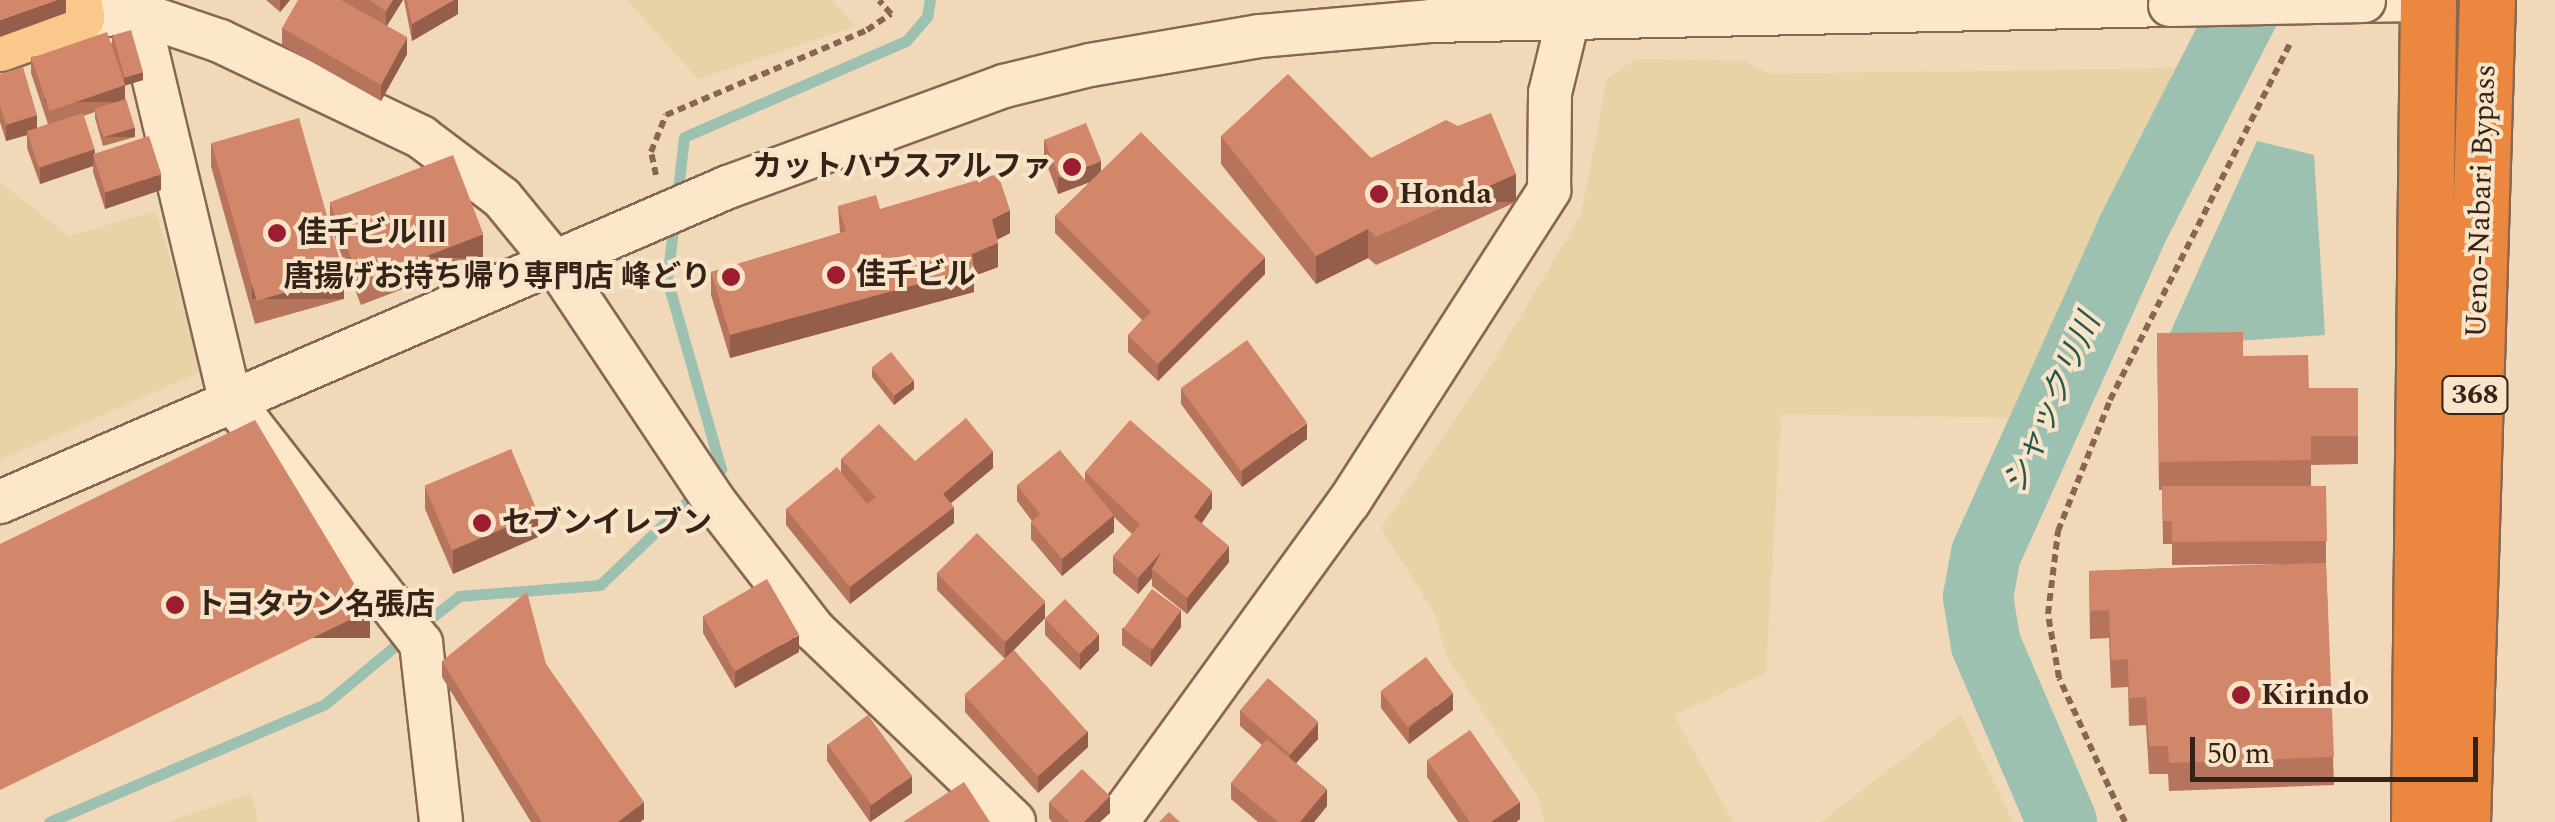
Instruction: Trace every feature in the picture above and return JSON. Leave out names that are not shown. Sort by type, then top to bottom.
[{"type":"highway","name":"Ueno-Nabari Bypass","points":[[2419,822],[2426,0]]},
{"type":"highway","name":"Ueno-Nabari Bypass","points":[[2462,822],[2488,0]]},
{"type":"main road","points":[[0,45],[77,8]]},
{"type":"street","points":[[0,502],[230,398],[556,264],[728,187],[1004,86],[1161,49],[1432,21],[1569,15],[2426,0]]},
{"type":"street","points":[[77,8],[138,13],[220,40],[420,136],[502,198],[556,264],[706,490],[814,630],[1014,822]]},
{"type":"street","points":[[138,13],[230,398],[409,626],[440,822]]},
{"type":"street","points":[[1117,822],[1349,502],[1549,190],[1550,93],[1569,15]]},
{"type":"path","points":[[654,218],[651,152],[666,115],[867,30],[891,14],[878,0]]},
{"type":"path","points":[[2125,822],[2058,678],[2048,614],[2058,531],[2110,400],[2296,31]]},
{"type":"shaded area","points":[[627,0],[831,0],[856,26],[698,79]]},
{"type":"shaded area","points":[[1635,59],[1746,61],[1769,74],[2188,68],[2022,418],[1781,414],[1766,673],[1674,715],[1733,822],[1545,822],[1537,795],[1446,656],[1435,614],[1381,528],[1485,375],[1581,215],[1607,79]]},
{"type":"shaded area","points":[[2257,141],[2314,155],[2325,335],[2164,346]]},
{"type":"shaded area","points":[[0,182],[69,236],[156,211],[203,371],[0,460]]},
{"type":"shaded area","points":[[1961,714],[2013,822],[1821,822]]},
{"type":"shaded area","points":[[251,793],[258,822],[169,822]]},
{"type":"building","points":[[0,0],[57,0],[0,20]]},
{"type":"building","points":[[298,0],[341,0],[407,37],[381,85],[282,28]]},
{"type":"building","points":[[369,0],[393,0],[386,11]]},
{"type":"building","points":[[407,0],[454,0],[412,24]]},
{"type":"building","points":[[131,30],[143,72],[125,78],[113,35]]},
{"type":"building","points":[[107,32],[125,85],[50,111],[31,58]]},
{"type":"building","points":[[23,67],[37,115],[6,125],[0,105],[0,74]]},
{"type":"building","name":"Honda","points":[[1288,74],[1371,158],[1446,120],[1458,126],[1491,113],[1516,174],[1376,237],[1368,229],[1316,256],[1221,136]]},
{"type":"building","points":[[126,99],[135,128],[103,137],[94,109]]},
{"type":"building","points":[[83,113],[95,149],[39,167],[27,131]]},
{"type":"building","name":"佳千ビルⅢ","points":[[299,118],[344,276],[257,301],[212,143]]},
{"type":"building","points":[[1086,123],[1101,161],[1060,178],[1044,140]]},
{"type":"building","points":[[1141,132],[1265,257],[1158,364],[1128,335],[1151,312],[1055,216]]},
{"type":"building","points":[[149,136],[161,174],[105,192],[93,154]]},
{"type":"building","points":[[453,155],[483,234],[360,282],[330,202]]},
{"type":"building","points":[[998,174],[1010,210],[992,219],[998,243],[972,254],[974,269],[730,335],[711,272],[846,231],[838,206],[876,195],[880,209]]},
{"type":"building","points":[[2243,332],[2243,356],[2308,355],[2309,388],[2358,388],[2358,436],[2311,436],[2311,460],[2159,462],[2157,333]]},
{"type":"building","points":[[1247,340],[1307,423],[1241,471],[1181,388]]},
{"type":"building","points":[[891,352],[914,380],[894,396],[872,368]]},
{"type":"building","points":[[966,418],[993,451],[943,494],[954,507],[850,587],[786,509],[837,467],[867,504],[876,497],[841,459],[879,424],[915,461]]},
{"type":"building","name":"トヨタウン名張店","points":[[255,420],[370,610],[0,790],[0,544]]},
{"type":"building","points":[[1130,420],[1212,491],[1194,517],[1229,546],[1187,598],[1152,569],[1162,551],[1138,578],[1113,556],[1140,525],[1085,472]]},
{"type":"building","name":"セブンイレブン","points":[[511,449],[538,513],[452,550],[424,486]]},
{"type":"building","points":[[1060,450],[1114,515],[1062,559],[1031,522],[1040,514],[1017,485]]},
{"type":"building","points":[[2162,486],[2326,486],[2327,541],[2172,542],[2172,521],[2163,521]]},
{"type":"building","points":[[977,533],[1046,602],[1005,642],[937,573]]},
{"type":"building","points":[[2326,563],[2334,757],[2169,763],[2168,746],[2149,746],[2146,697],[2129,698],[2128,659],[2111,660],[2109,610],[2090,611],[2089,571]]},
{"type":"building","points":[[767,579],[799,634],[735,671],[703,616]]},
{"type":"building","points":[[1152,589],[1181,610],[1152,650],[1123,629]]},
{"type":"building","points":[[527,592],[546,664],[644,802],[618,822],[542,822],[442,661]]},
{"type":"building","points":[[1065,599],[1099,634],[1079,654],[1045,618]]},
{"type":"building","points":[[1014,650],[1088,732],[1038,777],[964,695]]},
{"type":"building","points":[[1426,657],[1453,693],[1408,727],[1380,691]]},
{"type":"building","points":[[1268,678],[1319,722],[1290,754],[1240,710]]},
{"type":"building","points":[[868,715],[912,776],[872,805],[828,744]]},
{"type":"building","points":[[1470,730],[1520,802],[1491,822],[1470,822],[1427,760]]},
{"type":"building","points":[[1267,739],[1327,789],[1300,822],[1278,822],[1231,783]]},
{"type":"building","points":[[1082,769],[1110,796],[1084,822],[1069,822],[1049,802]]},
{"type":"building","points":[[964,782],[990,822],[903,822]]},
{"type":"building","points":[[1169,812],[1180,822],[1159,822]]},
{"type":"waterway","points":[[677,199],[684,137],[906,41],[927,17],[930,0]]},
{"type":"waterway","name":"シャックリ川","points":[[2062,822],[1986,645],[1978,597],[1986,554],[2132,230],[2250,0]]},
{"type":"waterway","points":[[421,626],[459,596],[600,585],[721,469],[667,279],[674,222]]},
{"type":"waterway","points":[[49,822],[325,704],[406,637]]},
{"type":"place","name":"カットハウスアルファ","points":[[1072,167]]},
{"type":"place","name":"Honda","points":[[1379,194]]},
{"type":"place","name":"佳千ビルⅢ","points":[[277,233]]},
{"type":"place","name":"佳千ビル","points":[[836,275]]},
{"type":"place","name":"唐揚げお持ち帰り専門店 峰どり","points":[[731,277]]},
{"type":"place","name":"セブンイレブン","points":[[482,523]]},
{"type":"place","name":"トヨタウン名張店","points":[[175,605]]},
{"type":"place","name":"Kirindo","points":[[2241,695]]}]
